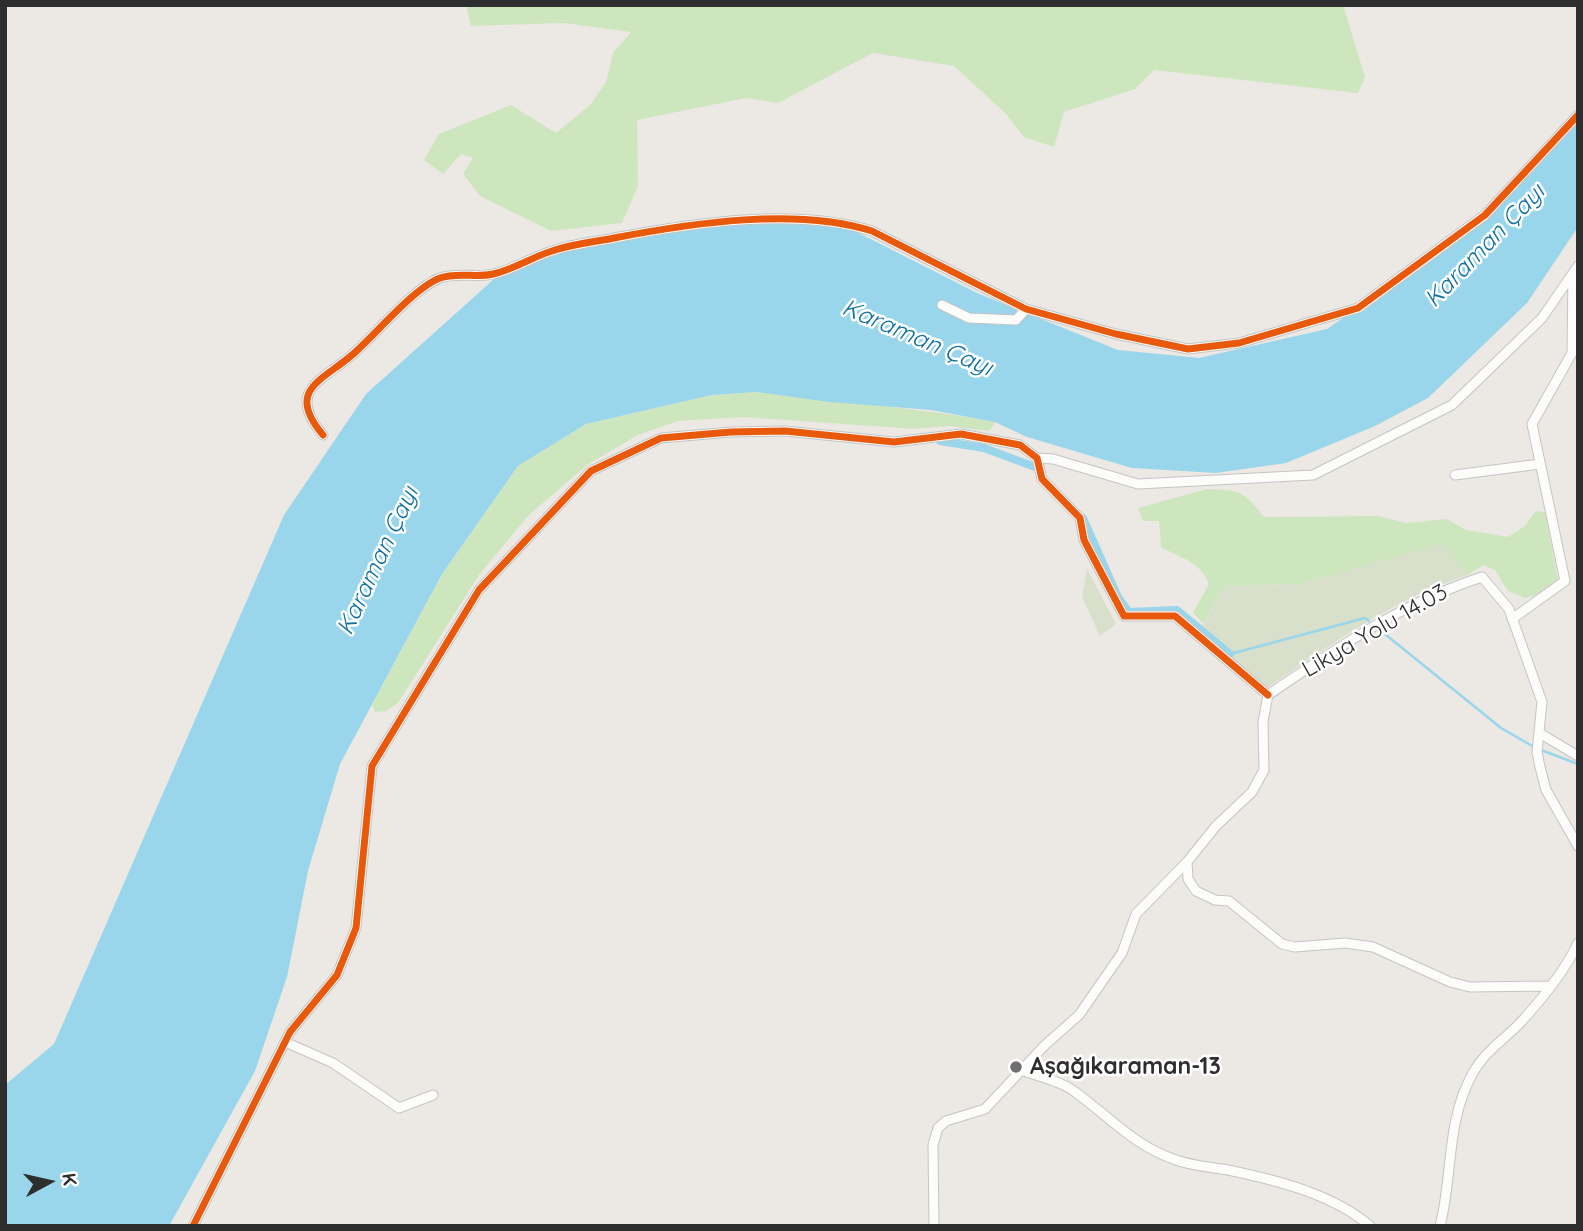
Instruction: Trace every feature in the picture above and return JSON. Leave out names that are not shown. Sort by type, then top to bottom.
[{"type":"street","points":[[323,435],[313,423],[307,407],[307,394],[317,379],[350,357],[438,278],[494,274],[553,250],[687,224],[822,219],[847,223],[872,231],[1026,309],[1116,334],[1188,349],[1240,343],[1358,308],[1485,215],[1578,115]]},
{"type":"street","points":[[193,1226],[285,1042],[337,975],[356,928],[372,766],[479,590],[591,471],[661,438],[785,431],[894,442],[961,434],[1020,445],[1037,458],[1053,458],[1138,484],[1313,475],[1452,405],[1542,318],[1575,269]]},
{"type":"street","points":[[1512,619],[1564,581],[1532,424],[1572,353],[1575,269]]},
{"type":"street","points":[[942,305],[969,318],[1016,320],[1026,309]]},
{"type":"street","points":[[934,1226],[933,1145],[938,1128],[946,1121],[985,1109],[1021,1070],[1079,1015],[1122,953],[1136,914],[1252,792],[1264,770],[1263,722],[1268,695],[1175,616],[1124,616],[1084,540],[1080,518],[1042,479],[1037,458]]},
{"type":"street","points":[[1455,475],[1540,464]]},
{"type":"street","name":"Likya Yolu 14.03","points":[[1268,695],[1352,638],[1422,599],[1482,576],[1508,609],[1542,702],[1541,734],[1537,752],[1546,790],[1578,846]]},
{"type":"street","points":[[1541,734],[1578,757]]},
{"type":"street","points":[[1188,862],[1188,879],[1196,891],[1215,900],[1229,901],[1282,944],[1295,947],[1345,943],[1373,947],[1450,982],[1470,988],[1549,986]]},
{"type":"street","points":[[1440,1226],[1450,1142],[1471,1076],[1549,986],[1578,943]]},
{"type":"street","points":[[285,1042],[333,1063],[399,1108],[433,1095]]},
{"type":"street","points":[[1021,1070],[1069,1088],[1123,1133],[1154,1152],[1177,1161],[1231,1171],[1318,1196],[1352,1211],[1370,1226]]},
{"type":"green space","points":[[466,5],[1343,5],[1365,77],[1358,93],[1154,70],[1135,89],[1064,112],[1054,147],[1024,137],[1006,114],[954,66],[873,53],[778,103],[746,98],[637,120],[638,186],[622,223],[551,231],[480,196],[463,174],[473,158],[461,154],[443,174],[424,160],[439,134],[511,105],[556,133],[590,105],[606,82],[613,53],[631,32],[564,23],[471,26]]},
{"type":"green space","points":[[756,392],[996,422],[989,431],[948,426],[914,429],[743,417],[678,421],[638,435],[587,465],[528,516],[479,575],[398,703],[386,711],[375,712],[372,705],[442,574],[518,466],[586,424],[712,395]]},
{"type":"green space","points":[[1207,489],[1234,491],[1246,497],[1264,517],[1378,516],[1406,523],[1447,519],[1466,530],[1508,537],[1525,526],[1535,511],[1545,512],[1558,580],[1542,593],[1525,598],[1508,591],[1495,570],[1483,565],[1468,575],[1442,545],[1300,584],[1226,586],[1203,623],[1193,613],[1209,584],[1205,576],[1190,561],[1161,547],[1159,521],[1143,521],[1138,508]]},
{"type":"green space","points":[[1442,544],[1468,575],[1389,610],[1339,639],[1267,688],[1198,632],[1226,586],[1300,584]]},
{"type":"green space","points":[[1087,569],[1116,624],[1100,636],[1082,597]]},
{"type":"water","name":"Karaman Çayı","points":[[1578,113],[1578,227],[1527,303],[1428,398],[1375,426],[1286,463],[1216,473],[1132,468],[1027,437],[995,422],[931,410],[830,402],[756,392],[712,395],[586,424],[518,466],[442,574],[340,764],[308,871],[287,977],[255,1071],[169,1226],[5,1226],[5,1085],[54,1044],[284,515],[366,394],[494,279],[577,244],[749,217],[843,225],[979,294],[1118,350],[1199,358],[1327,329],[1472,230]]},
{"type":"waterway","points":[[940,441],[984,448],[1035,467]]},
{"type":"waterway","points":[[1083,518],[1118,597],[1129,612],[1177,610],[1230,654]]},
{"type":"waterway","points":[[1230,654],[1365,618],[1369,621]]},
{"type":"waterway","points":[[1380,630],[1501,728],[1534,747]]},
{"type":"waterway","points":[[1541,750],[1578,764]]},
{"type":"cycle path","points":[[323,435],[312,420],[307,407],[312,388],[430,283],[446,276],[500,272],[575,245],[710,223],[778,219],[842,224],[872,231],[1026,309],[1116,334],[1188,349],[1239,343],[1358,308],[1485,215],[1578,115]]},
{"type":"cycle path","points":[[193,1226],[290,1032],[337,975],[356,928],[372,766],[479,590],[591,471],[661,438],[731,432],[785,431],[894,442],[961,434],[1020,445],[1037,458],[1042,479],[1080,518],[1084,540],[1124,616],[1175,616],[1268,695]]},
{"type":"place","name":"Aşağıkaraman-13","points":[[1016,1067]]}]
